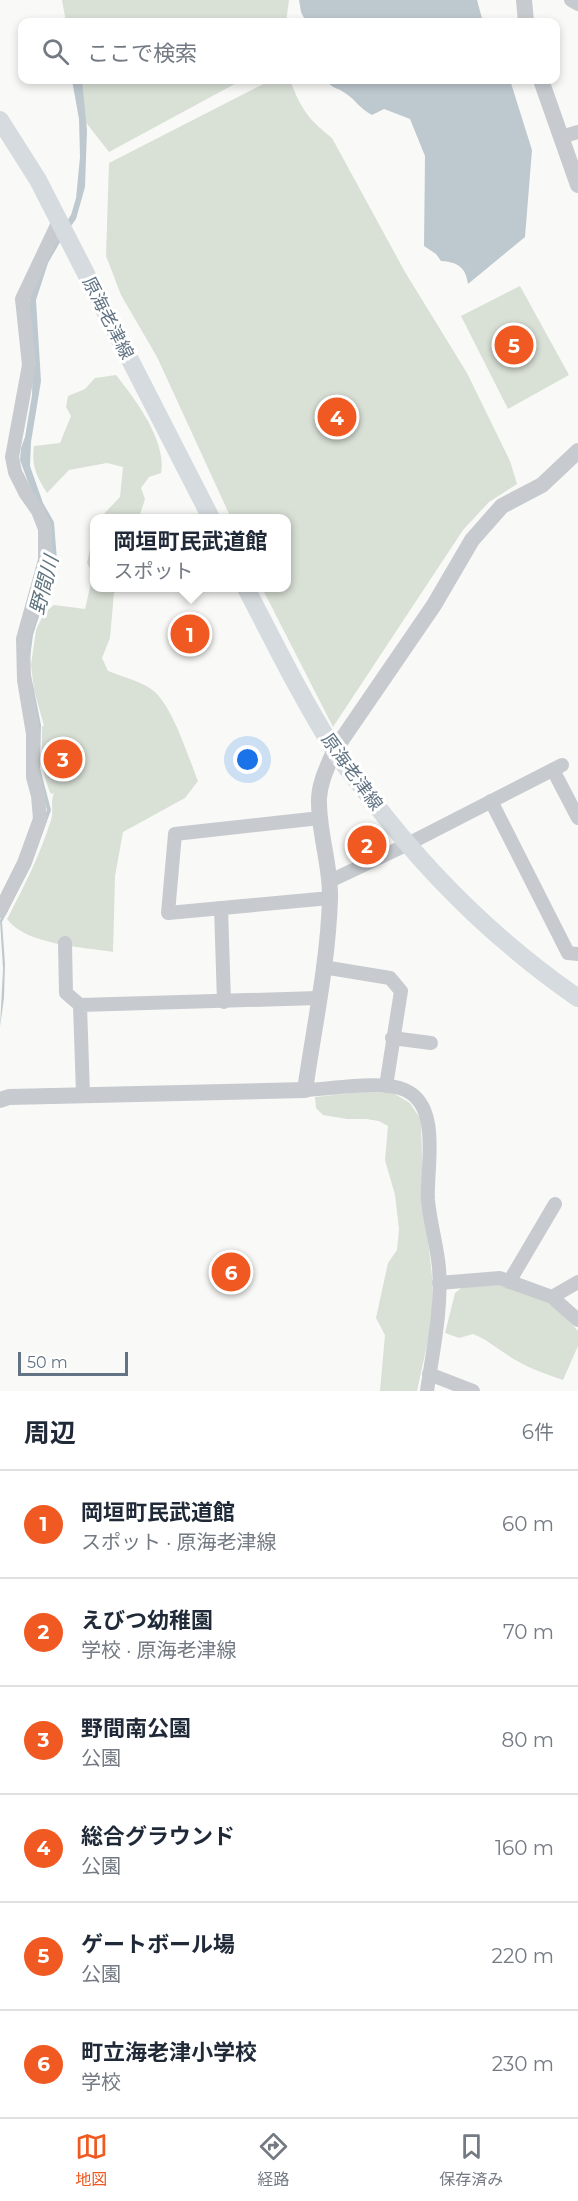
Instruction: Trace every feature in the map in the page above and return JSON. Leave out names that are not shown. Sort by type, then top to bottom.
[{"type":"main road","name":"原海老津線","points":[[0,120],[38,180],[208,514]]},
{"type":"main road","name":"原海老津線","points":[[248,592],[301,694],[334,751],[406,845],[472,913],[513,949],[578,998]]},
{"type":"street","points":[[570,0],[578,4]]},
{"type":"street","points":[[542,84],[578,185]]},
{"type":"street","points":[[561,137],[578,132]]},
{"type":"street","points":[[0,911],[24,863],[40,819],[38,796],[33,777],[33,734],[24,680],[23,639],[45,560],[45,529],[38,511],[15,472],[12,458],[28,365],[22,299],[58,221]]},
{"type":"street","points":[[305,1090],[323,967],[330,889],[319,798],[324,776],[334,751],[434,605],[472,540],[502,506],[542,484],[578,451]]},
{"type":"street","points":[[320,818],[175,834],[168,913],[221,908],[330,889],[406,845],[558,767],[578,818]]},
{"type":"street","points":[[491,801],[568,953],[578,954]]},
{"type":"street","points":[[221,908],[224,1002]]},
{"type":"street","points":[[65,943],[66,993],[80,1005],[318,998]]},
{"type":"street","points":[[323,967],[390,978],[401,992],[386,1086]]},
{"type":"street","points":[[80,1005],[83,1094]]},
{"type":"street","points":[[392,1038],[431,1043]]},
{"type":"street","points":[[0,1100],[9,1097],[83,1094],[305,1090],[386,1086],[406,1090],[418,1100],[425,1112],[429,1128],[428,1201],[439,1269],[439,1314],[427,1391]]},
{"type":"street","points":[[509,1282],[555,1204]]},
{"type":"street","points":[[439,1283],[500,1278],[552,1297],[578,1320]]},
{"type":"street","points":[[552,1297],[578,1282]]},
{"type":"street","points":[[429,1374],[473,1391]]},
{"type":"shaded area","points":[[62,0],[289,0],[287,18],[65,18]]},
{"type":"shaded area","points":[[299,0],[477,0],[482,18],[304,18]]},
{"type":"shaded area","name":"野間川","points":[[73,84],[82,84],[87,130],[85,187],[76,219],[48,263],[36,300],[41,381],[31,442],[30,466],[43,503],[54,522],[57,560],[33,635],[29,665],[41,725],[40,768],[51,810],[31,866],[2,922],[5,964],[0,1027],[3,969],[0,920],[28,863],[47,810],[38,773],[26,645],[51,562],[35,501],[20,460],[32,395],[33,351],[28,308],[31,291],[49,248],[71,215],[76,198],[80,157],[79,119]]},
{"type":"shaded area","points":[[78,84],[235,84],[109,152],[84,120]]},
{"type":"shaded area","points":[[263,84],[292,84],[306,113],[332,138],[405,272],[467,373],[510,461],[517,484],[489,502],[463,530],[333,727],[264,592],[291,592],[291,514],[229,514],[157,357],[121,295],[106,256],[109,163]]},
{"type":"shaded area","points":[[330,84],[511,84],[532,150],[525,237],[468,284],[460,266],[441,261],[436,254],[424,246],[425,156],[410,119],[384,109],[372,115],[349,96]]},
{"type":"shaded area","points":[[520,286],[569,375],[508,409],[461,316]]},
{"type":"shaded area","points":[[116,375],[148,421],[159,448],[162,461],[161,473],[149,477],[141,488],[145,499],[140,514],[104,514],[120,497],[123,467],[107,463],[69,470],[47,493],[34,465],[34,446],[60,443],[71,416],[66,407],[68,396],[85,389],[95,378]]},
{"type":"shaded area","points":[[90,549],[90,568],[87,563]]},
{"type":"shaded area","points":[[90,587],[90,592],[116,592],[110,638],[102,658],[108,671],[148,687],[164,703],[178,730],[198,781],[185,798],[123,832],[115,876],[113,952],[41,940],[16,928],[7,919],[37,858],[52,813],[54,793],[51,794],[43,769],[42,726],[44,726],[34,690],[31,665],[36,630],[44,613],[54,605],[85,609]]},
{"type":"shaded area","points":[[363,1092],[393,1093],[410,1103],[421,1120],[423,1198],[432,1276],[432,1322],[417,1391],[380,1391],[385,1335],[376,1318],[388,1263],[397,1250],[399,1229],[395,1195],[385,1160],[388,1126],[379,1121],[323,1115],[316,1108],[315,1097]]},
{"type":"shaded area","points":[[499,1283],[527,1292],[559,1309],[578,1331],[578,1346],[563,1380],[519,1362],[473,1334],[459,1338],[445,1333],[455,1293],[464,1286]]},
{"type":"place","name":"ゲートボール場","points":[[514,345]]},
{"type":"place","name":"総合グラウンド","points":[[337,417]]},
{"type":"place","name":"岡垣町民武道館","points":[[190,634]]},
{"type":"place","name":"野間南公園","points":[[63,759]]},
{"type":"place","name":"えびつ幼稚園","points":[[367,845]]},
{"type":"place","name":"町立海老津小学校","points":[[231,1272]]}]
